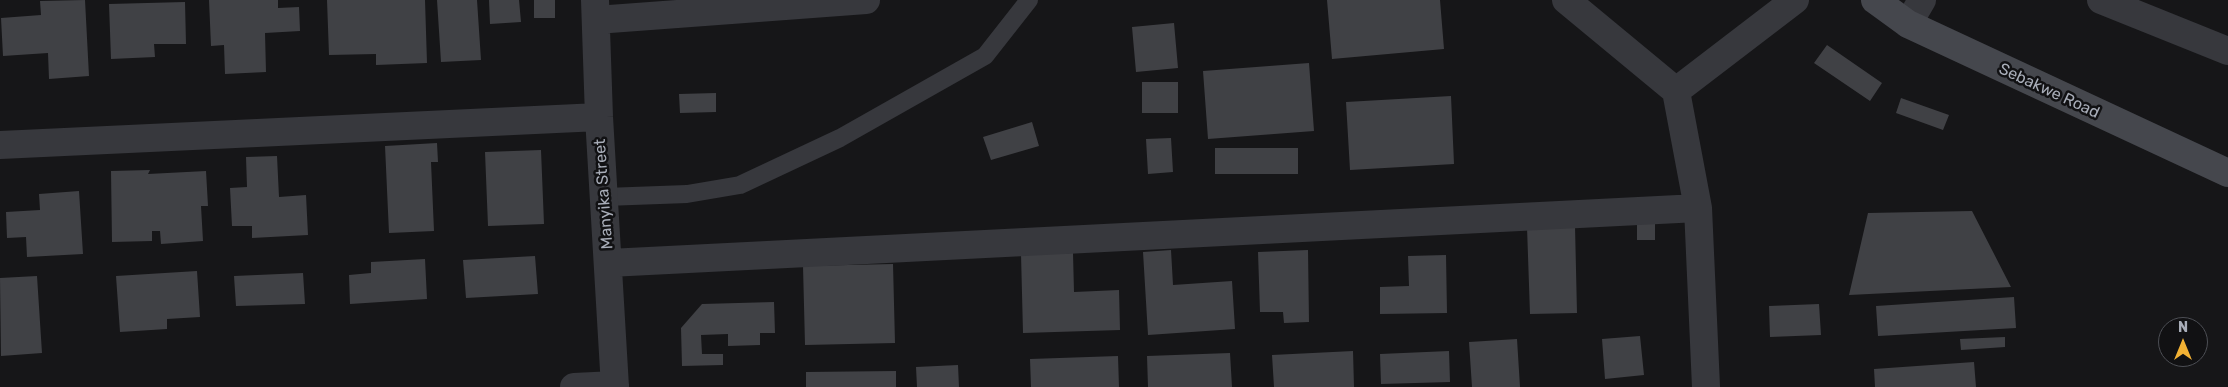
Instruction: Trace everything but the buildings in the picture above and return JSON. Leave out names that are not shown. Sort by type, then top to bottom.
[{"type":"street","points":[[595,10],[866,0]]},
{"type":"street","points":[[1566,0],[1676,91],[1698,208],[1706,387]]},
{"type":"street","points":[[1676,91],[1795,0]]},
{"type":"street","name":"Sebakwe Road","points":[[1875,0],[1908,24],[2228,173]]},
{"type":"street","points":[[1908,24],[1922,0]]},
{"type":"street","points":[[2101,0],[2228,51]]},
{"type":"street","name":"Manyika Street","points":[[595,10],[599,117],[615,386]]},
{"type":"street","points":[[0,145],[599,117]]},
{"type":"street","points":[[609,263],[1698,208]]},
{"type":"street","points":[[574,387],[615,386]]},
{"type":"lane","points":[[605,197],[687,194],[740,185],[840,138],[985,56],[1029,0]]}]
